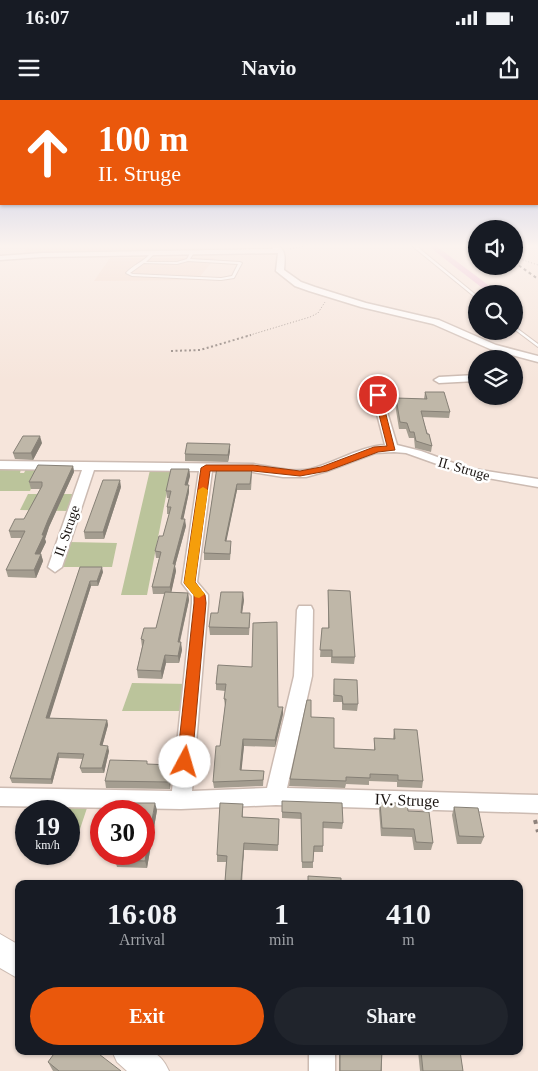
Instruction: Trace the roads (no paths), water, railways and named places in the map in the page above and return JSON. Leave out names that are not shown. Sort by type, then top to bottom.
[{"type":"street","points":[[319,290],[364,305],[436,322],[493,347],[538,359]]},
{"type":"street","points":[[439,380],[468,378]]},
{"type":"street","points":[[378,395],[392,448]]},
{"type":"street","name":"II. Struge","points":[[0,465],[253,468],[300,474],[324,469],[377,449],[392,448],[405,450],[478,475],[538,482]]},
{"type":"street","name":"II. Struge","points":[[55,567],[89,467]]},
{"type":"street","points":[[181,800],[200,595],[190,583],[206,468]]},
{"type":"street","points":[[276,796],[278,775],[303,676],[305,610]]},
{"type":"street","name":"IV. Struge","points":[[0,798],[181,800],[276,796],[538,804]]},
{"type":"street","points":[[0,949],[15,961]]},
{"type":"street","points":[[133,1055],[152,1071]]},
{"type":"street","points":[[322,1055],[322,1071]]},
{"type":"lane","points":[[523,334],[538,346]]}]
